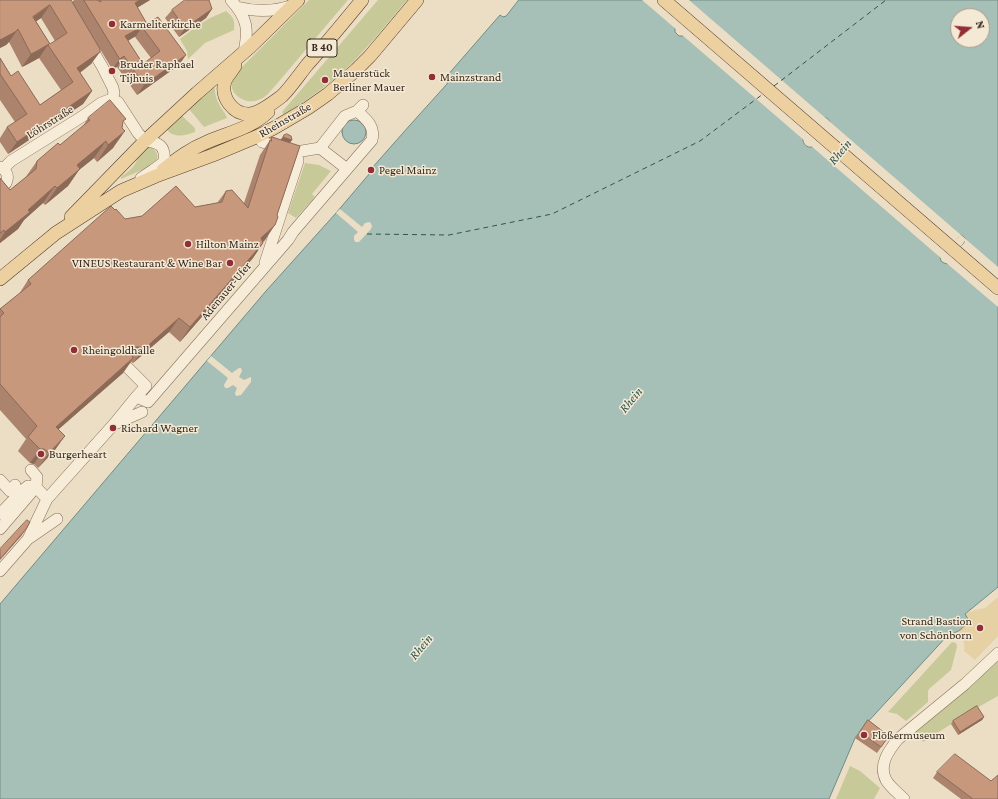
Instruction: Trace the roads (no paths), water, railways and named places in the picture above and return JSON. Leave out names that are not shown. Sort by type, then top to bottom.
[{"type":"main road","name":"Rheinstraße","points":[[247,50],[225,82],[224,93],[228,103],[236,110],[241,113],[251,114],[263,110],[282,96],[362,0]]},
{"type":"main road","name":"Rheinstraße","points":[[0,279],[56,233],[121,191],[250,140],[308,108],[328,94],[366,61],[417,0]]},
{"type":"main road","points":[[664,0],[998,288]]},
{"type":"main road","name":"Rheinstraße","points":[[56,233],[145,141],[247,50],[296,3]]},
{"type":"main road","points":[[156,176],[178,157],[207,142],[257,121],[268,112],[282,96]]},
{"type":"street","points":[[234,4],[245,9],[273,11],[296,3]]},
{"type":"street","points":[[234,4],[242,15],[246,24],[247,50]]},
{"type":"street","points":[[83,34],[111,81],[114,88],[112,100],[115,100],[120,105],[145,141]]},
{"type":"street","name":"Löhrstraße","points":[[0,188],[5,185],[8,178],[2,168],[101,103],[112,100]]},
{"type":"street","name":"Adenauer-Ufer","points":[[136,397],[148,402],[372,140],[373,134],[371,125],[360,108],[345,116],[320,148]]},
{"type":"street","name":"Rheinstraße","points":[[121,191],[164,162],[164,153],[161,146],[155,142],[145,141]]},
{"type":"street","points":[[262,142],[297,156],[320,148],[347,169]]},
{"type":"street","points":[[264,267],[297,156]]},
{"type":"street","points":[[0,572],[28,539],[47,499],[146,386],[128,368]]},
{"type":"street","points":[[114,424],[142,412]]},
{"type":"street","points":[[0,529],[36,487],[37,477],[31,470]]},
{"type":"street","points":[[0,480],[10,491],[15,485]]},
{"type":"street","points":[[0,514],[28,486],[36,487],[47,499]]},
{"type":"street","points":[[28,539],[57,519]]},
{"type":"street","points":[[904,799],[885,778],[883,767],[891,747],[898,739],[965,684],[998,653]]},
{"type":"water","name":"Rhein","points":[[519,0],[998,0],[998,587],[965,614],[968,619],[963,628],[948,635],[864,726],[855,738],[829,799],[0,799],[0,604],[266,291],[370,173],[371,174],[375,170],[372,168],[447,84],[448,81],[446,77],[500,15],[503,17],[506,16]],"holes":[[[693,7],[696,8],[700,15],[683,36],[679,36],[675,32],[675,29]],[[822,118],[827,118],[830,125],[812,147],[808,147],[803,140]],[[961,235],[966,240],[948,264],[941,261],[940,257]]]},
{"type":"water","points":[[354,120],[363,123],[366,132],[363,141],[354,144],[345,141],[342,132],[345,123]]},
{"type":"place","name":"Karmeliterkirche","points":[[112,24]]},
{"type":"place","name":"Bruder Raphael Tijhuis","points":[[112,71]]},
{"type":"place","name":"Mainzstrand","points":[[432,77]]},
{"type":"place","name":"Mauerstück Berliner Mauer","points":[[325,80]]},
{"type":"place","name":"Pegel Mainz","points":[[371,170]]},
{"type":"place","name":"Hilton Mainz","points":[[188,244]]},
{"type":"place","name":"VINEUS Restaurant & Wine Bar","points":[[230,263]]},
{"type":"place","name":"Rheingoldhalle","points":[[74,350]]},
{"type":"place","name":"Richard Wagner","points":[[113,428]]},
{"type":"place","name":"Burgerheart","points":[[41,454]]},
{"type":"place","name":"Strand Bastion von Schönborn","points":[[980,628]]},
{"type":"place","name":"Flößermuseum","points":[[864,735]]}]
